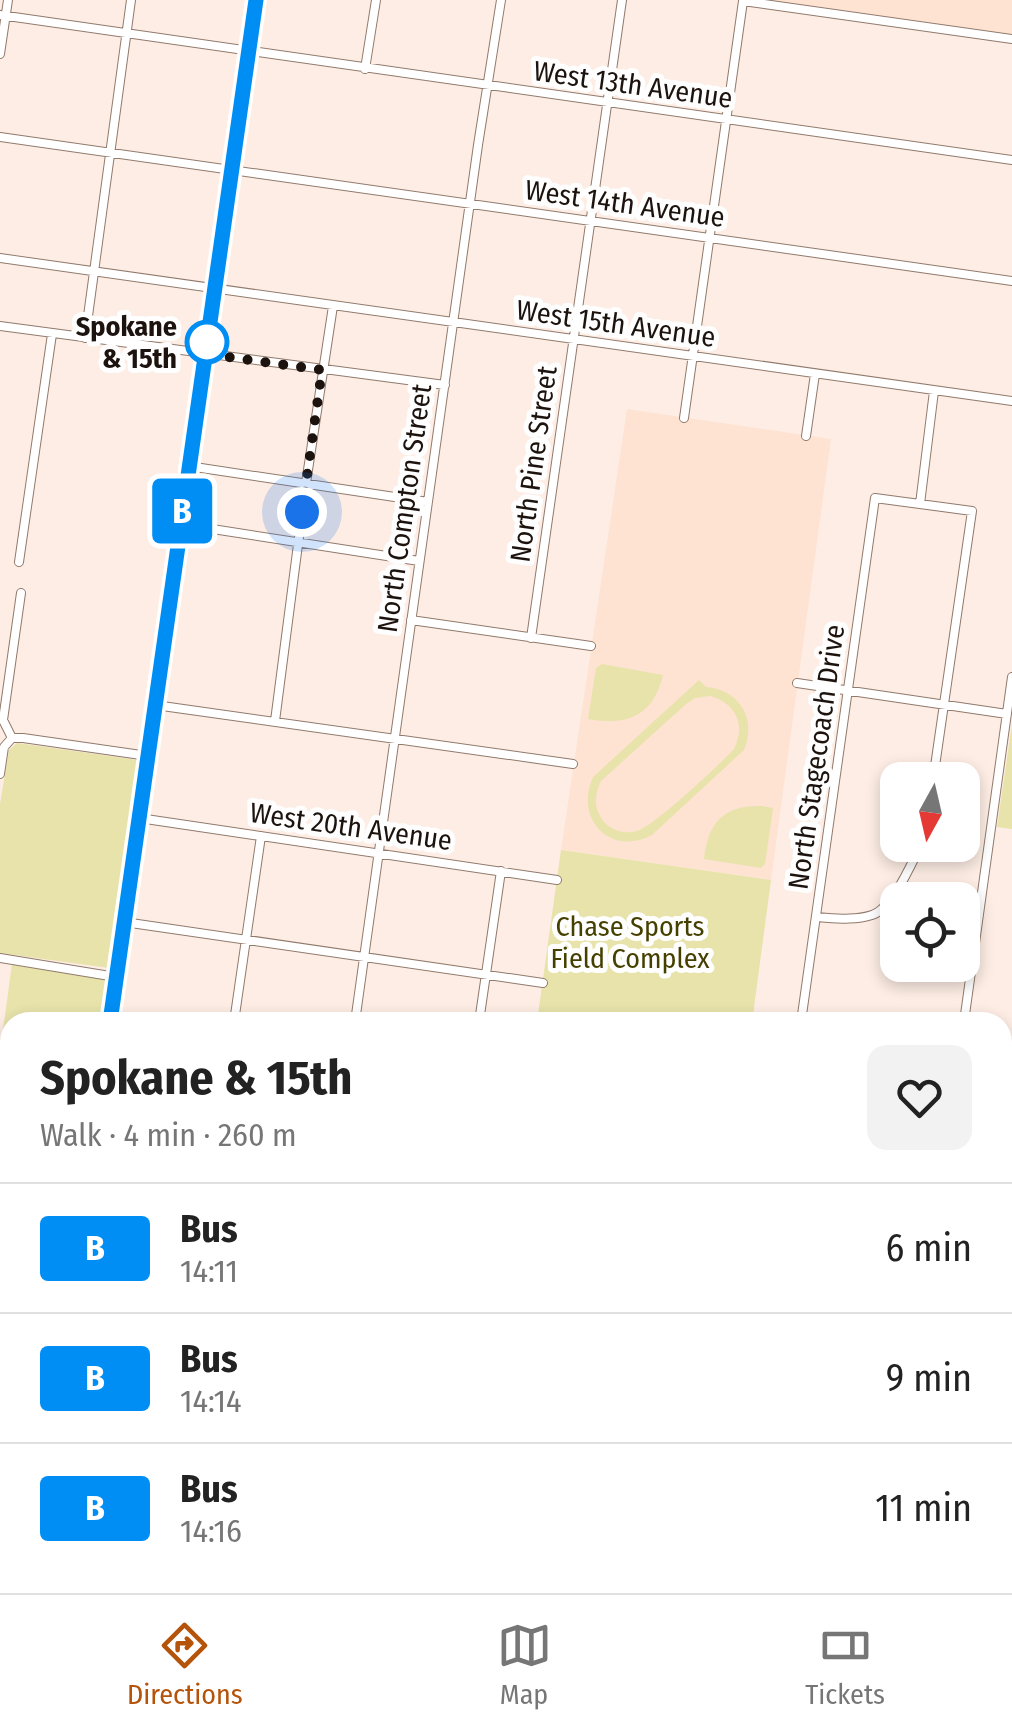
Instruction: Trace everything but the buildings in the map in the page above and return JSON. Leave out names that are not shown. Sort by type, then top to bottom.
[{"type":"main road","points":[[111,1012],[256,0]]},
{"type":"street","points":[[0,54],[8,0]]},
{"type":"street","points":[[84,338],[131,0]]},
{"type":"street","points":[[366,68],[376,0]]},
{"type":"street","name":"North Compton Street","points":[[356,1012],[501,0]]},
{"type":"street","name":"North Pine Street","points":[[531,638],[622,0]]},
{"type":"street","points":[[684,418],[741,0],[1012,39]]},
{"type":"street","name":"West 13th Avenue","points":[[3,16],[1012,160]]},
{"type":"street","name":"West 14th Avenue","points":[[0,137],[1012,281]]},
{"type":"street","name":"West 15th Avenue","points":[[0,258],[1012,401]]},
{"type":"street","points":[[275,721],[332,306]]},
{"type":"street","points":[[0,326],[444,385]]},
{"type":"street","points":[[19,562],[52,334]]},
{"type":"street","points":[[806,436],[815,374]]},
{"type":"street","points":[[934,391],[920,504],[972,511],[936,762]]},
{"type":"street","points":[[188,466],[428,502]]},
{"type":"street","name":"North Stagecoach Drive","points":[[802,1012],[875,498],[920,504]]},
{"type":"street","points":[[180,524],[420,561]]},
{"type":"street","points":[[12,738],[4,720],[21,593]]},
{"type":"street","points":[[411,620],[590,646]]},
{"type":"street","points":[[965,1012],[1012,676]]},
{"type":"street","points":[[797,683],[1007,714]]},
{"type":"street","points":[[155,705],[573,764]]},
{"type":"street","points":[[12,738],[148,756]]},
{"type":"street","points":[[0,774],[4,746],[12,738]]},
{"type":"street","name":"West 20th Avenue","points":[[139,818],[557,880]]},
{"type":"street","points":[[235,1012],[261,836]]},
{"type":"street","points":[[816,917],[846,919],[879,912],[894,895],[912,862]]},
{"type":"street","points":[[480,1012],[501,871]]},
{"type":"street","points":[[124,922],[543,982]]},
{"type":"street","points":[[0,958],[116,977]]},
{"type":"shaded area","points":[[769,0],[1012,0],[1012,35],[903,19]]},
{"type":"shaded area","points":[[627,409],[831,439],[771,880],[561,850]]},
{"type":"green space","points":[[602,664],[663,675],[653,700],[627,719],[588,719],[596,668]]},
{"type":"green space","points":[[699,680],[736,700],[747,717],[744,750],[652,835],[637,841],[610,837],[592,820],[588,792],[593,777]],"holes":[[[695,698],[719,699],[732,710],[739,724],[734,749],[645,827],[627,832],[605,823],[596,805],[601,781]]]},
{"type":"green space","points":[[1012,724],[1012,829],[997,827]]},
{"type":"green space","points":[[17,743],[131,759],[139,764],[109,968],[0,953],[0,804],[9,750]]},
{"type":"green space","points":[[773,808],[765,864],[761,868],[704,859],[709,835],[720,818],[737,809]]},
{"type":"green space","name":"Chase Sports Field Complex","points":[[561,850],[771,880],[753,1012],[538,1012]]},
{"type":"green space","points":[[12,964],[106,979],[108,984],[104,1012],[5,1012]]},
{"type":"bus line","name":"B","points":[[111,1012],[256,0]]},
{"type":"place","name":"Spokane & 15th","points":[[207,342]]},
{"type":"route","points":[[207,342],[206,354],[322,370],[302,512]]}]
